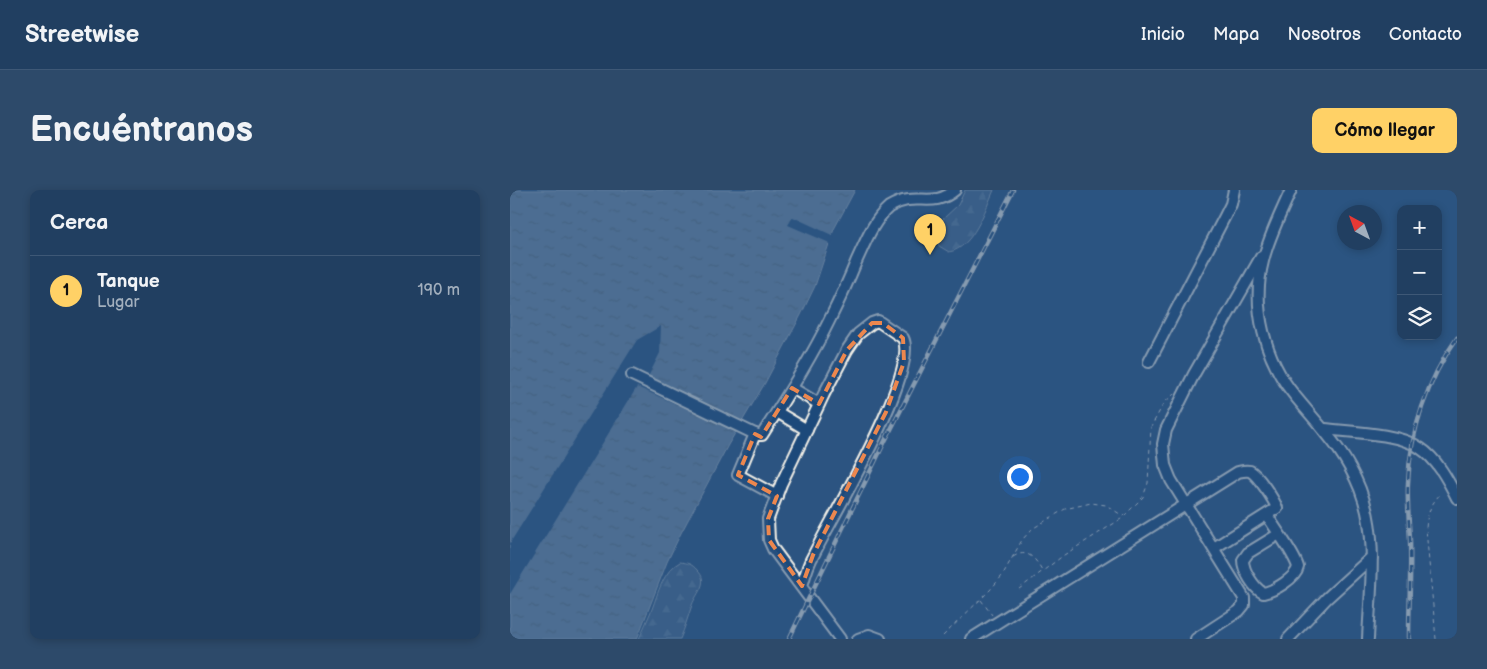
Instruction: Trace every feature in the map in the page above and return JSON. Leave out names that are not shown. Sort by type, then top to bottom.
[{"type":"street","points":[[632,375],[755,434],[762,435],[818,344],[864,244],[880,217],[888,207],[906,195],[917,194],[939,198],[955,190]]},
{"type":"street","points":[[1149,362],[1231,204],[1234,190]]},
{"type":"street","points":[[1196,639],[1233,616],[1244,605],[1243,594],[1172,480],[1165,465],[1162,450],[1166,430],[1208,348],[1268,245],[1291,190]]},
{"type":"street","points":[[1268,245],[1260,276],[1259,304],[1261,321],[1272,360],[1285,384],[1325,429],[1345,459],[1360,488],[1371,527],[1372,557],[1368,639]]},
{"type":"street","points":[[802,586],[813,555],[886,412],[904,362],[906,350],[903,338],[878,321],[866,326],[847,350],[819,404],[776,496],[768,520],[769,540],[778,558],[802,586],[824,620],[840,639]]},
{"type":"street","points":[[792,388],[819,404]]},
{"type":"street","points":[[777,412],[807,430]]},
{"type":"street","points":[[1325,429],[1369,434],[1414,444],[1434,460],[1457,498]]},
{"type":"street","points":[[755,434],[738,475],[776,496]]},
{"type":"street","points":[[972,639],[1238,472],[1246,470],[1253,473],[1277,507],[1276,509],[1214,548]]},
{"type":"street","points":[[1266,515],[1279,534],[1295,559],[1298,570],[1287,580],[1264,593],[1258,590],[1245,570],[1243,560],[1248,553],[1279,534]]},
{"type":"street","points":[[1288,639],[1327,598],[1372,557]]},
{"type":"street","points":[[858,639],[869,634],[880,639]]},
{"type":"path","points":[[1020,589],[1064,555],[1124,516],[1141,500],[1146,490],[1151,427],[1164,403],[1172,395],[1186,390]]},
{"type":"path","points":[[1436,639],[1432,582],[1426,544],[1426,519],[1431,504],[1450,485]]},
{"type":"path","points":[[943,636],[1002,576],[1026,534],[1065,509],[1095,502],[1106,505],[1124,516]]},
{"type":"path","points":[[1012,558],[1022,553],[1030,555],[1043,571]]},
{"type":"path","points":[[981,599],[984,606],[999,622]]},
{"type":"highlighted area","points":[[872,323],[883,323],[903,338],[904,362],[886,412],[813,555],[802,586],[769,540],[768,519],[777,496],[738,475],[755,434],[761,437],[792,388],[819,404],[847,350]]},
{"type":"green space","points":[[965,190],[994,190],[971,236],[957,249],[949,252],[939,246],[940,224],[958,205]]},
{"type":"green space","points":[[680,562],[690,564],[695,568],[701,574],[702,583],[680,639],[639,639],[665,577]]},
{"type":"water","points":[[510,190],[855,190],[834,229],[815,286],[801,315],[681,533],[667,562],[637,639],[510,639]]},
{"type":"pier","points":[[793,217],[834,236],[832,244],[788,225]]},
{"type":"pier","points":[[661,326],[660,353],[648,377],[745,422],[739,432],[637,387],[510,594],[510,543],[637,340]]},
{"type":"railway","points":[[789,639],[885,441],[1013,190]]},
{"type":"railway","points":[[1409,639],[1410,552],[1408,490],[1412,445],[1416,426],[1429,389],[1446,354],[1457,338]]},
{"type":"place","name":"Tanque","points":[[930,255]]}]
